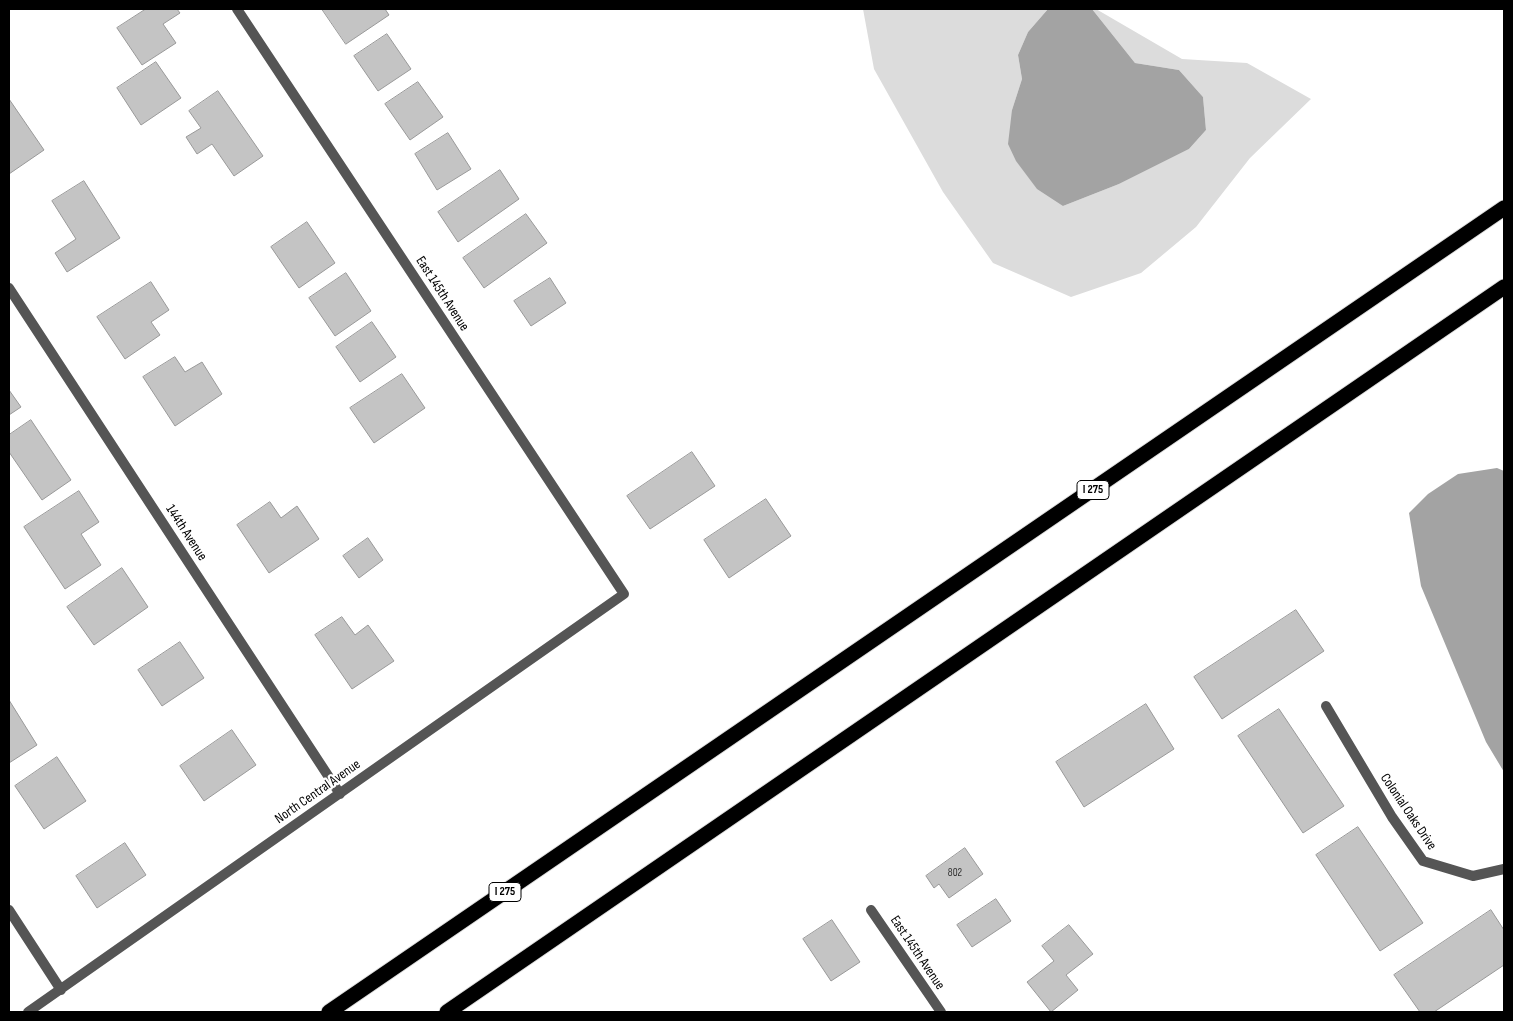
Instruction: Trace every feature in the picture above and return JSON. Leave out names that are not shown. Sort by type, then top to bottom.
[{"type":"highway","name":"I 275","points":[[329,1012],[1504,208]]},
{"type":"highway","points":[[447,1012],[1504,287]]},
{"type":"street","name":"East 145th Avenue","points":[[237,9],[624,594]]},
{"type":"street","name":"144th Avenue","points":[[9,288],[340,794]]},
{"type":"street","name":"North Central Avenue","points":[[28,1012],[624,594]]},
{"type":"street","name":"Colonial Oaks Drive","points":[[1326,706],[1392,816],[1423,861],[1473,876],[1504,869]]},
{"type":"street","points":[[9,910],[61,990]]},
{"type":"street","name":"East 145th Avenue","points":[[871,910],[941,1012]]},
{"type":"shaded area","points":[[863,9],[1048,9],[1028,32],[1018,55],[1022,79],[1012,110],[1063,206],[1119,184],[1189,149],[1206,130],[1203,97],[1179,70],[1135,63],[1092,9],[1096,9],[1182,59],[1247,63],[1311,99],[1250,158],[1196,227],[1141,273],[1071,297],[993,263],[943,192],[874,69]]},
{"type":"shaded area","points":[[1048,9],[1092,9],[1135,63],[1179,70],[1203,97],[1206,130],[1189,149],[1119,184],[1063,206],[1037,189],[1016,161],[1008,144],[1012,110],[1022,79],[1018,55],[1028,32]]},
{"type":"shaded area","points":[[1497,468],[1504,471],[1504,772],[1486,742],[1421,586],[1409,513],[1428,494],[1458,474]]},
{"type":"building","points":[[146,9],[177,9],[180,13],[163,24],[176,43],[142,65],[117,28]]},
{"type":"building","points":[[322,9],[385,9],[389,15],[346,44]]},
{"type":"building","points":[[387,34],[411,69],[378,91],[354,56]]},
{"type":"building","points":[[156,62],[181,98],[141,125],[117,88]]},
{"type":"building","points":[[418,82],[443,117],[410,140],[385,104]]},
{"type":"building","points":[[218,91],[263,156],[234,176],[212,144],[197,154],[186,137],[201,128],[189,111]]},
{"type":"building","points":[[9,99],[44,150],[9,174]]},
{"type":"building","points":[[448,133],[471,169],[437,190],[415,154]]},
{"type":"building","points":[[500,170],[519,199],[458,242],[438,212]]},
{"type":"building","points":[[84,181],[120,238],[67,272],[55,253],[76,239],[52,201]]},
{"type":"building","points":[[526,214],[547,243],[484,288],[463,258]]},
{"type":"building","points":[[307,222],[335,263],[299,288],[271,247]]},
{"type":"building","points":[[346,273],[371,311],[335,336],[309,298]]},
{"type":"building","points":[[550,278],[566,303],[531,326],[514,301]]},
{"type":"building","points":[[151,282],[169,310],[151,322],[160,335],[125,359],[97,317]]},
{"type":"building","points":[[372,322],[396,357],[360,382],[336,347]]},
{"type":"building","points":[[175,357],[185,372],[202,362],[222,394],[175,426],[143,377]]},
{"type":"building","points":[[402,374],[425,408],[374,443],[350,408]]},
{"type":"building","points":[[9,390],[21,407],[9,415]]},
{"type":"building","points":[[31,420],[71,480],[42,500],[9,452],[9,435]]},
{"type":"building","points":[[692,452],[715,486],[650,529],[627,496]]},
{"type":"building","points":[[79,491],[99,522],[81,534],[101,565],[65,589],[24,527]]},
{"type":"building","points":[[766,499],[791,536],[729,578],[704,540]]},
{"type":"building","points":[[270,502],[281,518],[297,506],[319,539],[269,573],[237,525]]},
{"type":"building","points":[[368,538],[383,560],[359,578],[343,556]]},
{"type":"building","points":[[122,568],[148,607],[94,645],[67,607]]},
{"type":"building","points":[[1296,610],[1324,651],[1222,719],[1194,677]]},
{"type":"building","points":[[342,617],[355,635],[368,625],[394,661],[352,689],[315,635]]},
{"type":"building","points":[[180,642],[204,678],[162,706],[138,670]]},
{"type":"building","points":[[9,700],[37,745],[9,763]]},
{"type":"building","points":[[1146,704],[1174,749],[1084,807],[1056,762]]},
{"type":"building","points":[[1279,709],[1344,806],[1303,833],[1238,736]]},
{"type":"building","points":[[232,730],[256,765],[204,801],[180,766]]},
{"type":"building","points":[[57,757],[86,801],[44,829],[15,786]]},
{"type":"building","points":[[1358,827],[1423,923],[1380,951],[1316,855]]},
{"type":"building","points":[[125,843],[146,875],[97,908],[76,876]]},
{"type":"building","points":[[965,848],[983,874],[949,898],[939,884],[934,888],[926,876]]},
{"type":"building","points":[[996,899],[1011,921],[972,947],[957,925]]},
{"type":"building","points":[[1491,910],[1504,930],[1504,965],[1434,1012],[1420,1012],[1394,975]]},
{"type":"building","points":[[832,920],[860,962],[831,981],[803,939]]},
{"type":"building","points":[[1069,925],[1093,954],[1066,975],[1078,990],[1051,1012],[1027,982],[1054,961],[1042,946]]}]
